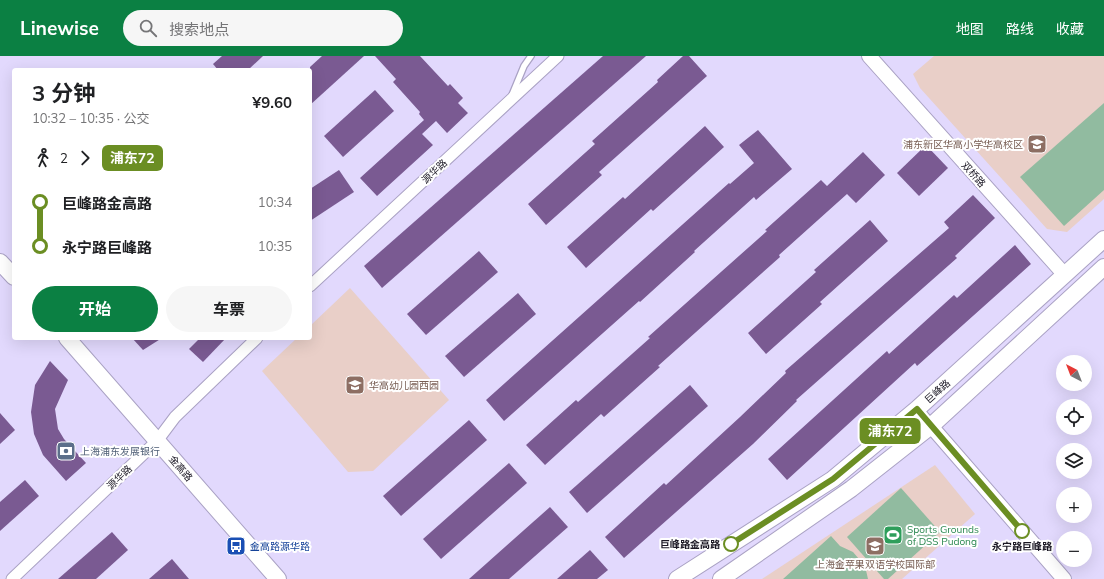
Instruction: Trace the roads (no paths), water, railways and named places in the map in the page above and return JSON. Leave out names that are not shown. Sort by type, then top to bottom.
[{"type":"main road","name":"巨峰路","points":[[677,579],[833,479],[917,409],[1104,239]]},
{"type":"main road","points":[[0,262],[12,275]]},
{"type":"main road","points":[[721,579],[851,489],[931,426],[1104,267]]},
{"type":"main road","name":"金高路","points":[[69,340],[278,579]]},
{"type":"street","name":"源华路","points":[[312,284],[558,56]]},
{"type":"street","name":"双桥路","points":[[869,56],[1064,274]]},
{"type":"street","name":"源华路","points":[[12,579],[157,441],[175,417],[254,340]]},
{"type":"street","points":[[917,409],[1064,579]]},
{"type":"lane","points":[[509,101],[524,66],[531,56]]},
{"type":"place","name":"浦东新区华高小学华高校区","points":[[1037,144]]},
{"type":"place","name":"华高幼儿园西园","points":[[355,385]]},
{"type":"place","name":"上海浦东发展银行","points":[[66,451]]},
{"type":"place","name":"永宁路巨峰路","points":[[1022,531]]},
{"type":"place","name":"Sports Grounds of DSS Pudong","points":[[893,535]]},
{"type":"place","name":"巨峰路金高路","points":[[731,544]]},
{"type":"place","name":"金高路源华路","points":[[236,546]]},
{"type":"place","name":"上海金苹果双语学校国际部","points":[[875,546]]}]
